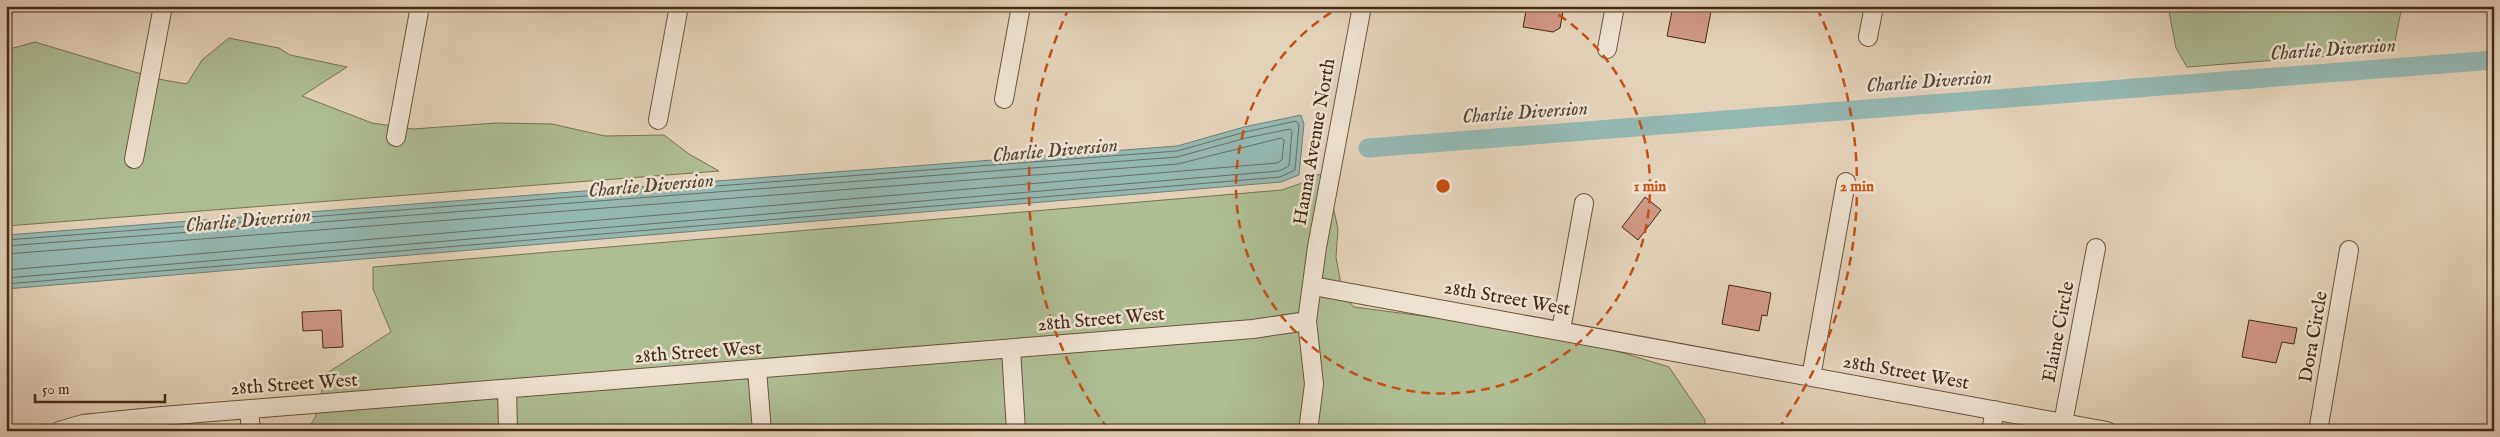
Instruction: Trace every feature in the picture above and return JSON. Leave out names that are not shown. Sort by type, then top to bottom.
[{"type":"street","points":[[134,159],[163,6]]},
{"type":"street","points":[[396,137],[420,6]]},
{"type":"street","points":[[658,120],[679,6]]},
{"type":"street","points":[[1004,99],[1021,6]]},
{"type":"street","name":"Hanna Avenue North","points":[[1313,286],[1317,247],[1362,6]]},
{"type":"street","points":[[1607,49],[1615,6]]},
{"type":"street","points":[[1868,37],[1874,6]]},
{"type":"street","points":[[1811,377],[1846,182]]},
{"type":"street","points":[[1561,330],[1584,203]]},
{"type":"street","name":"Elaine Circle","points":[[2063,423],[2096,248]]},
{"type":"street","name":"Dora Circle","points":[[2318,431],[2349,250]]},
{"type":"street","points":[[1308,431],[1314,384],[1307,321],[1313,286]]},
{"type":"street","name":"28th Street West","points":[[1313,286],[2107,431]]},
{"type":"street","name":"28th Street West","points":[[59,431],[83,424],[1253,329],[1307,321]]},
{"type":"street","points":[[1011,349],[1016,431]]},
{"type":"street","points":[[757,370],[762,431]]},
{"type":"street","points":[[507,390],[508,431]]},
{"type":"street","points":[[249,410],[252,431]]},
{"type":"street","points":[[1991,431],[1995,410]]},
{"type":"green space","points":[[2168,6],[2402,6],[2393,51],[2187,67],[2176,48]]},
{"type":"green space","points":[[229,38],[279,48],[290,55],[347,67],[302,96],[372,123],[413,129],[496,123],[552,124],[605,136],[664,135],[689,154],[719,171],[6,226],[6,50],[35,42],[158,79],[187,84],[202,60]]},
{"type":"green space","points":[[1326,174],[1338,229],[1336,257],[1343,295],[1354,307],[1530,330],[1607,348],[1669,367],[1705,420],[1705,431],[302,431],[313,422],[321,398],[324,375],[391,332],[373,289],[373,267],[1282,190],[1302,183],[1307,176]]},
{"type":"water","points":[[1301,115],[1304,124],[1299,175],[1281,182],[6,289],[6,235],[1177,146],[1244,127]]},
{"type":"building","points":[[1527,6],[1564,6],[1560,28],[1553,32],[1523,27]]},
{"type":"building","points":[[1673,6],[1712,6],[1705,43],[1667,36]]},
{"type":"building","points":[[1645,197],[1661,210],[1638,240],[1622,227]]},
{"type":"building","points":[[1729,285],[1771,293],[1767,316],[1762,315],[1759,331],[1722,324]]},
{"type":"building","points":[[341,310],[343,347],[323,348],[322,330],[303,331],[302,312]]},
{"type":"building","points":[[2249,320],[2297,328],[2294,344],[2282,342],[2276,363],[2242,357]]},
{"type":"waterway","name":"Charlie Diversion","points":[[1368,148],[2494,60]]}]
